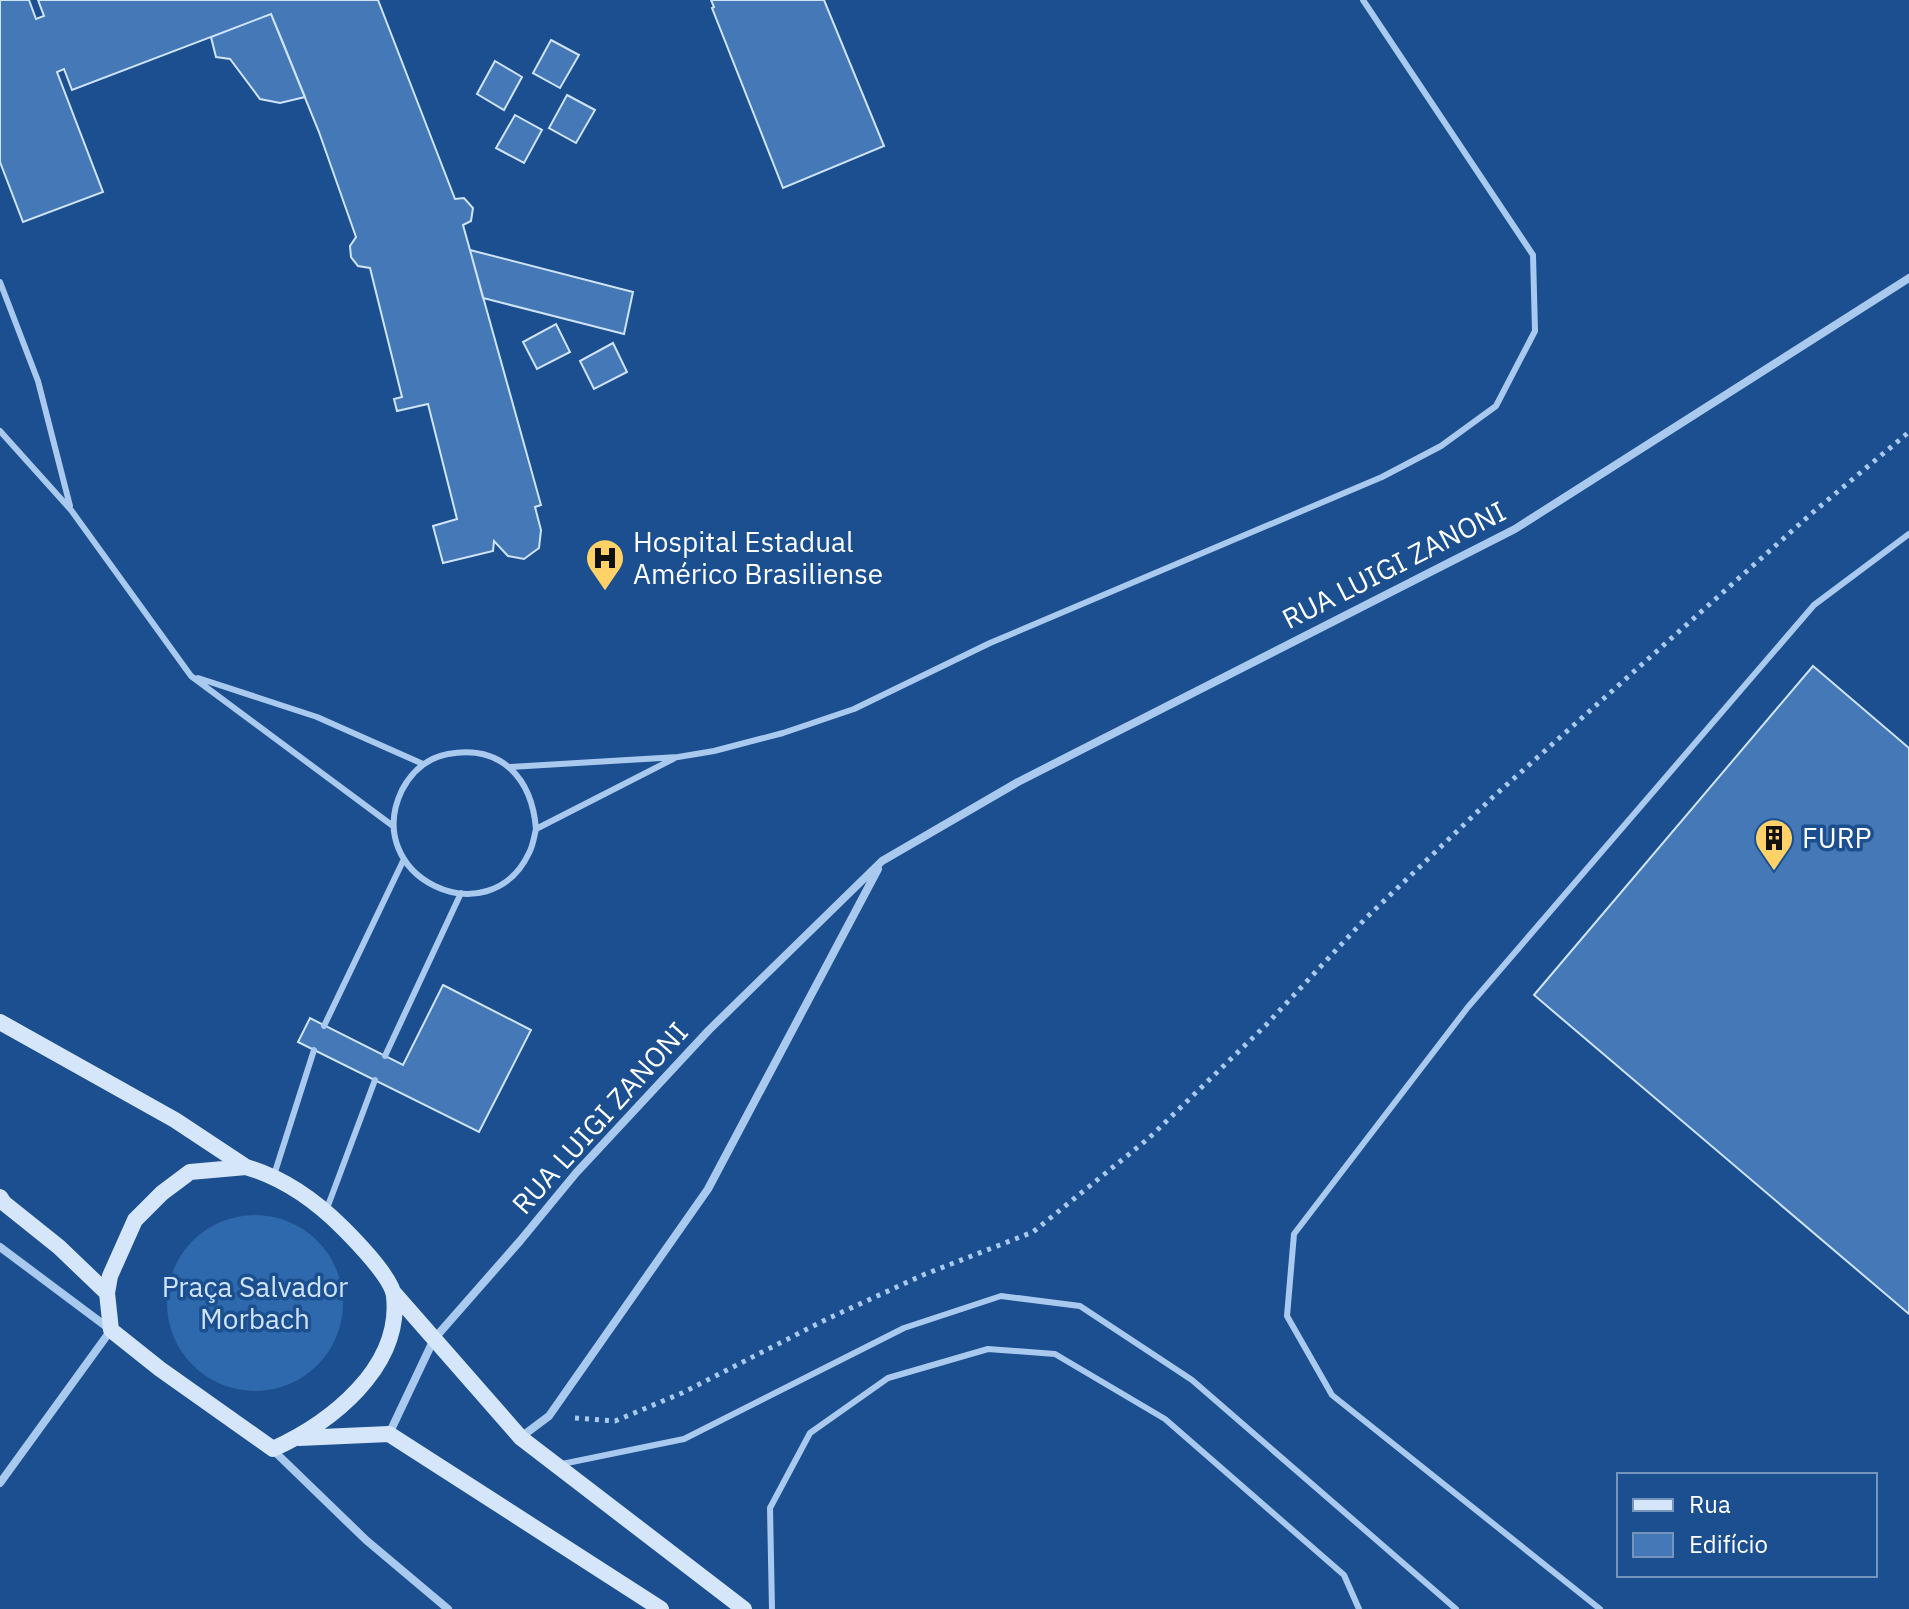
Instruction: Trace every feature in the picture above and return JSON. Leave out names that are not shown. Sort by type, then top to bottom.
[{"type":"main road","points":[[0,1022],[175,1120],[246,1167],[274,1175],[326,1211],[368,1253],[394,1293],[521,1438],[744,1609]]},
{"type":"main road","points":[[246,1167],[190,1172],[162,1193],[135,1220],[110,1276],[107,1293],[111,1330],[160,1369],[273,1449],[297,1438],[343,1404],[365,1383],[379,1362],[391,1332],[394,1293]]},
{"type":"main road","points":[[0,1197],[107,1293]]},
{"type":"main road","points":[[297,1438],[389,1434],[661,1609]]},
{"type":"street","name":"RUA LUIGI ZANONI","points":[[389,1434],[434,1339],[576,1173],[709,1030],[882,861],[1018,782],[1515,529],[1909,278]]},
{"type":"street","points":[[521,1438],[549,1416],[708,1189],[882,861]]},
{"type":"street","points":[[0,1247],[111,1330],[0,1483]]},
{"type":"street","points":[[273,1449],[366,1540],[448,1609]]},
{"type":"lane","points":[[510,767],[678,757],[714,751],[783,733],[854,709],[990,643],[1382,477],[1441,446],[1496,406],[1535,331],[1533,255],[1363,0]]},
{"type":"lane","points":[[0,282],[38,381],[71,510]]},
{"type":"lane","points":[[0,431],[71,510],[191,676],[393,826]]},
{"type":"lane","points":[[1600,1609],[1332,1395],[1287,1316],[1294,1234],[1468,1007],[1814,605],[1909,534]]},
{"type":"lane","points":[[191,676],[317,717],[423,764]]},
{"type":"lane","points":[[466,751],[498,760],[510,767],[526,785],[534,806],[536,829],[530,852],[517,871],[498,886],[476,894],[452,893],[429,885],[411,870],[398,849],[393,826],[396,802],[406,781],[433,757],[466,751]]},
{"type":"lane","points":[[536,829],[678,757]]},
{"type":"lane","points":[[324,1026],[404,859]]},
{"type":"lane","points":[[385,1056],[461,893]]},
{"type":"lane","points":[[274,1175],[314,1050]]},
{"type":"lane","points":[[326,1211],[375,1080]]},
{"type":"lane","points":[[556,1465],[684,1439],[904,1328],[1001,1296],[1080,1306],[1192,1380],[1456,1609]]},
{"type":"lane","points":[[772,1609],[770,1508],[810,1433],[888,1378],[988,1349],[1055,1354],[1165,1419],[1344,1575],[1359,1609]]},
{"type":"path","points":[[549,1416],[615,1421],[682,1393],[827,1319],[923,1275],[1033,1232],[1149,1138],[1266,1025],[1366,918],[1493,797],[1811,514],[1909,432]]},
{"type":"green space","name":"Praça Salvador Morbach","points":[[255,1215],[289,1221],[318,1240],[337,1269],[343,1303],[337,1337],[318,1366],[289,1385],[255,1391],[221,1385],[192,1366],[173,1337],[167,1303],[173,1269],[192,1240],[221,1221]]},
{"type":"building","points":[[0,0],[29,0],[36,19],[44,16],[38,0],[378,0],[455,199],[464,198],[473,208],[471,221],[463,225],[541,505],[535,507],[541,530],[539,548],[524,559],[508,556],[494,541],[493,551],[443,563],[433,526],[457,519],[428,404],[397,411],[394,399],[402,397],[370,268],[358,266],[351,257],[350,246],[356,237],[319,132],[271,14],[72,90],[64,69],[57,72],[103,192],[23,222],[0,162]]},
{"type":"building","points":[[711,0],[824,0],[884,146],[783,188]]},
{"type":"building","points":[[271,14],[305,97],[280,103],[260,99],[230,59],[216,57],[211,37]]},
{"type":"building","points":[[551,40],[579,55],[560,88],[533,73]]},
{"type":"building","points":[[495,61],[522,77],[504,110],[477,94]]},
{"type":"building","points":[[567,95],[595,110],[576,143],[549,128]]},
{"type":"building","points":[[515,115],[542,130],[524,163],[496,148]]},
{"type":"building","points":[[470,250],[633,292],[624,334],[483,298]]},
{"type":"building","points":[[556,324],[570,352],[537,369],[523,342]]},
{"type":"building","points":[[613,343],[627,372],[594,389],[580,361]]},
{"type":"building","name":"FURP","points":[[1813,666],[1909,748],[1909,1314],[1534,995]]},
{"type":"building","points":[[443,985],[531,1030],[479,1132],[298,1042],[310,1018],[403,1065]]},
{"type":"place","name":"Hospital Estadual Américo Brasiliense","points":[[605,592]]},
{"type":"place","name":"FURP","points":[[1774,872]]}]
